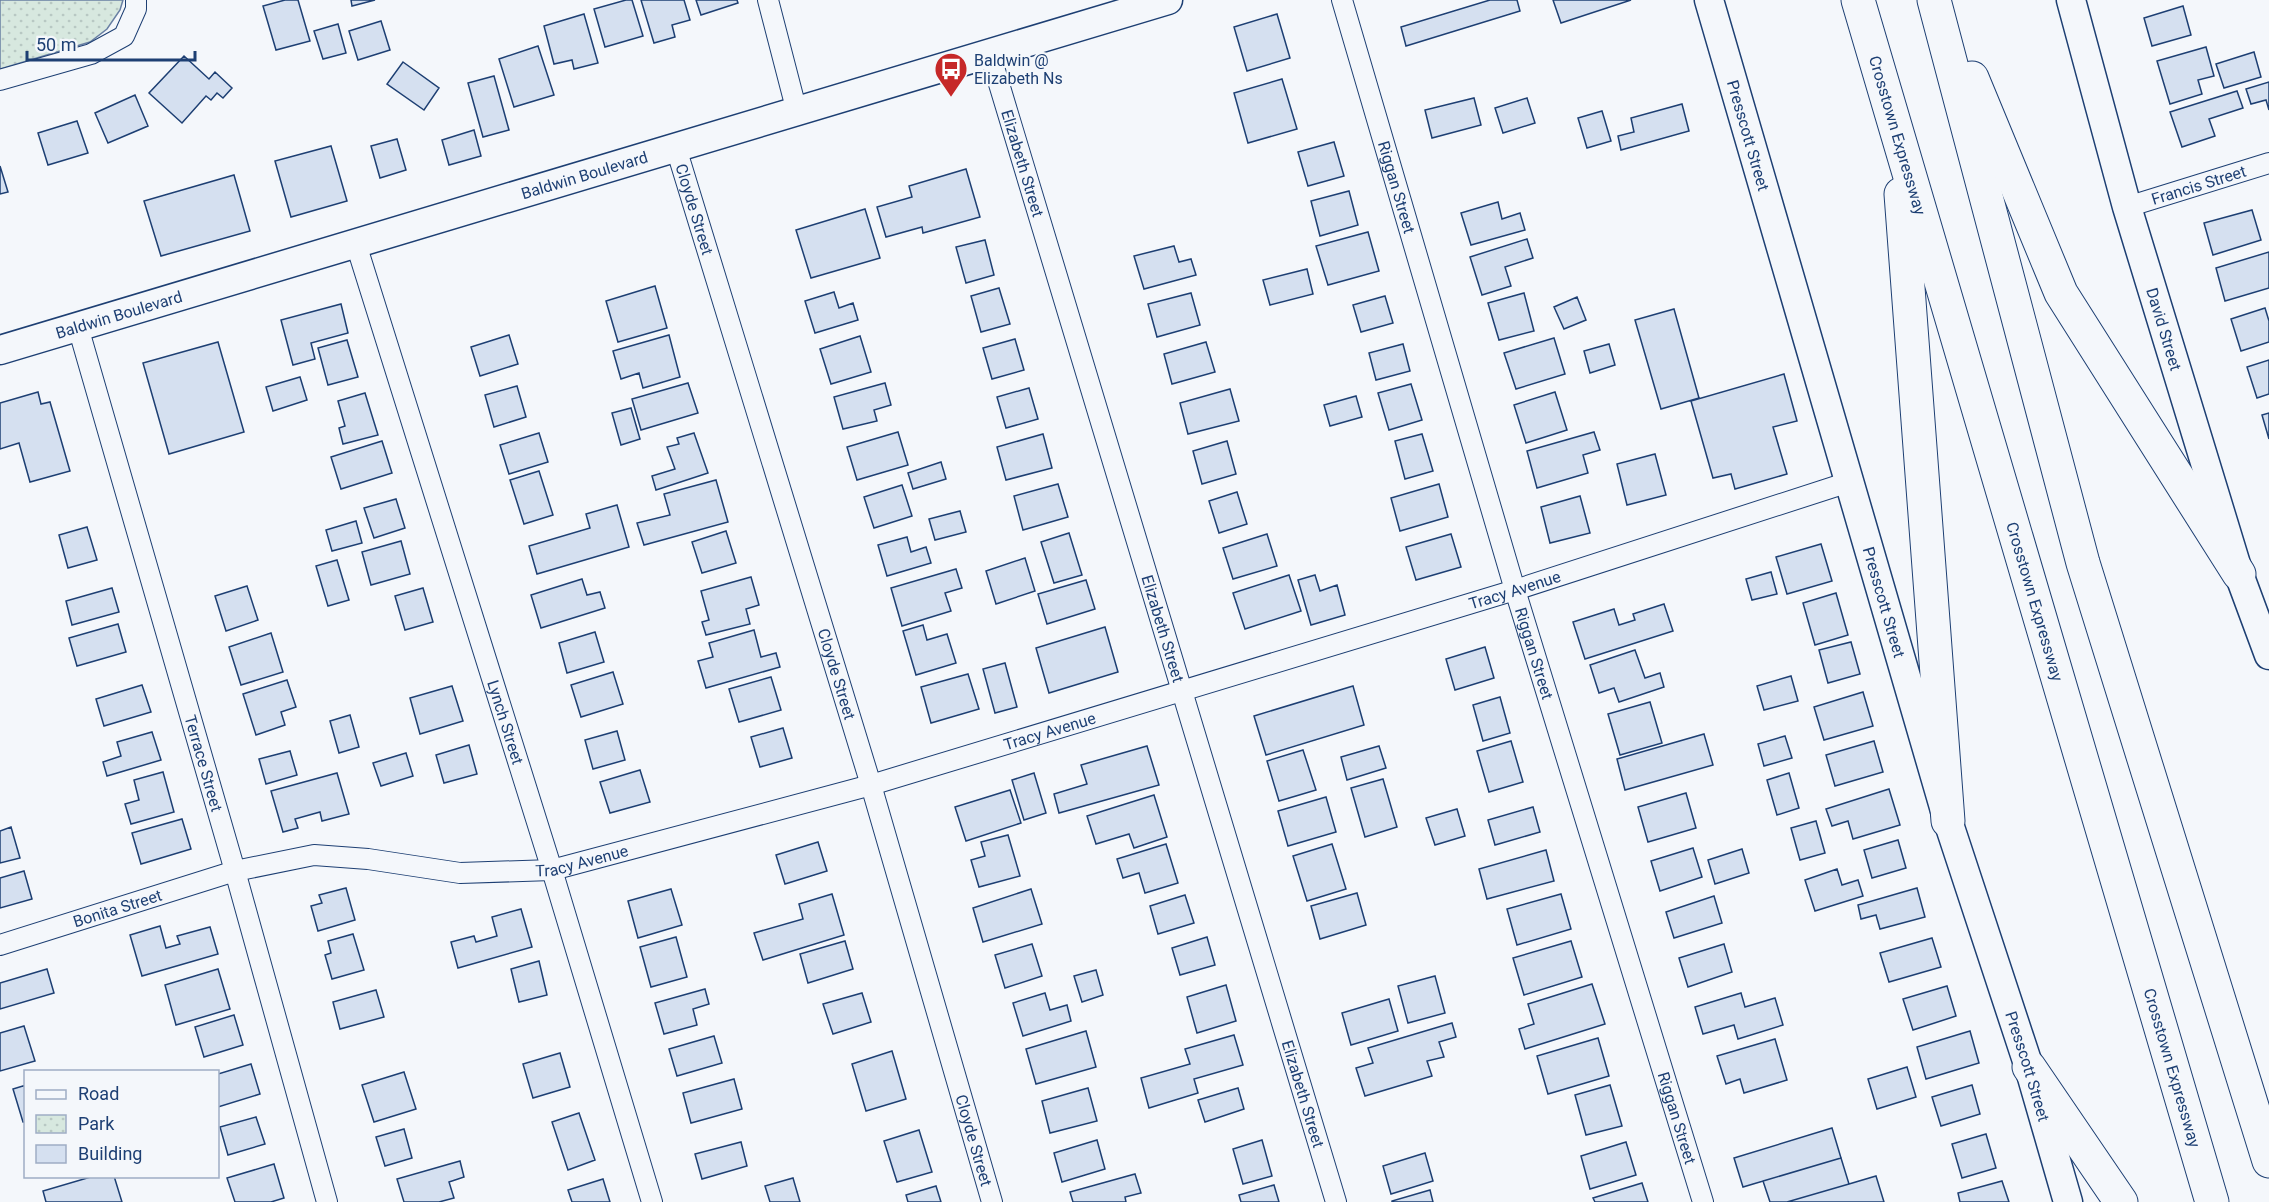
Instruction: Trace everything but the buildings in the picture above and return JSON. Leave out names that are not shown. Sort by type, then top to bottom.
[{"type":"highway","name":"Crosstown Expressway","points":[[1858,0],[2212,1202]]},
{"type":"highway","points":[[1934,0],[2083,563],[2269,1161]]},
{"type":"highway","points":[[1940,0],[2061,293],[2239,574]]},
{"type":"highway","points":[[1896,129],[1948,821]]},
{"type":"highway","points":[[2030,1067],[2121,1202]]},
{"type":"main road","name":"Baldwin Boulevard","points":[[0,350],[1168,0]]},
{"type":"main road","name":"Presscott Street","points":[[1710,0],[1948,821],[2030,1067],[2068,1202]]},
{"type":"main road","name":"David Street","points":[[2071,0],[2127,207],[2239,574],[2268,649]]},
{"type":"street","points":[[0,80],[91,54],[124,36],[136,9],[136,0]]},
{"type":"street","points":[[768,0],[797,112]]},
{"type":"street","name":"Riggan Street","points":[[1342,0],[1515,590],[1703,1202]]},
{"type":"street","name":"Elizabeth Street","points":[[990,54],[1336,1202]]},
{"type":"street","name":"Cloyde Street","points":[[676,148],[871,785],[992,1202]]},
{"type":"street","name":"Francis Street","points":[[2127,207],[2269,163]]},
{"type":"street","name":"Lynch Street","points":[[356,244],[552,870],[652,1202]]},
{"type":"street","name":"Terrace Street","points":[[78,327],[236,872],[327,1202]]},
{"type":"street","name":"Tracy Avenue","points":[[236,872],[314,855],[368,859],[460,873],[552,870],[871,785],[1515,590],[1849,482]]},
{"type":"street","name":"Bonita Street","points":[[0,945],[236,872]]},
{"type":"green space","points":[[0,0],[123,0],[120,10],[107,29],[90,42],[0,69]]},
{"type":"place","name":"Baldwin @ Elizabeth Ns","points":[[951,98]]}]
